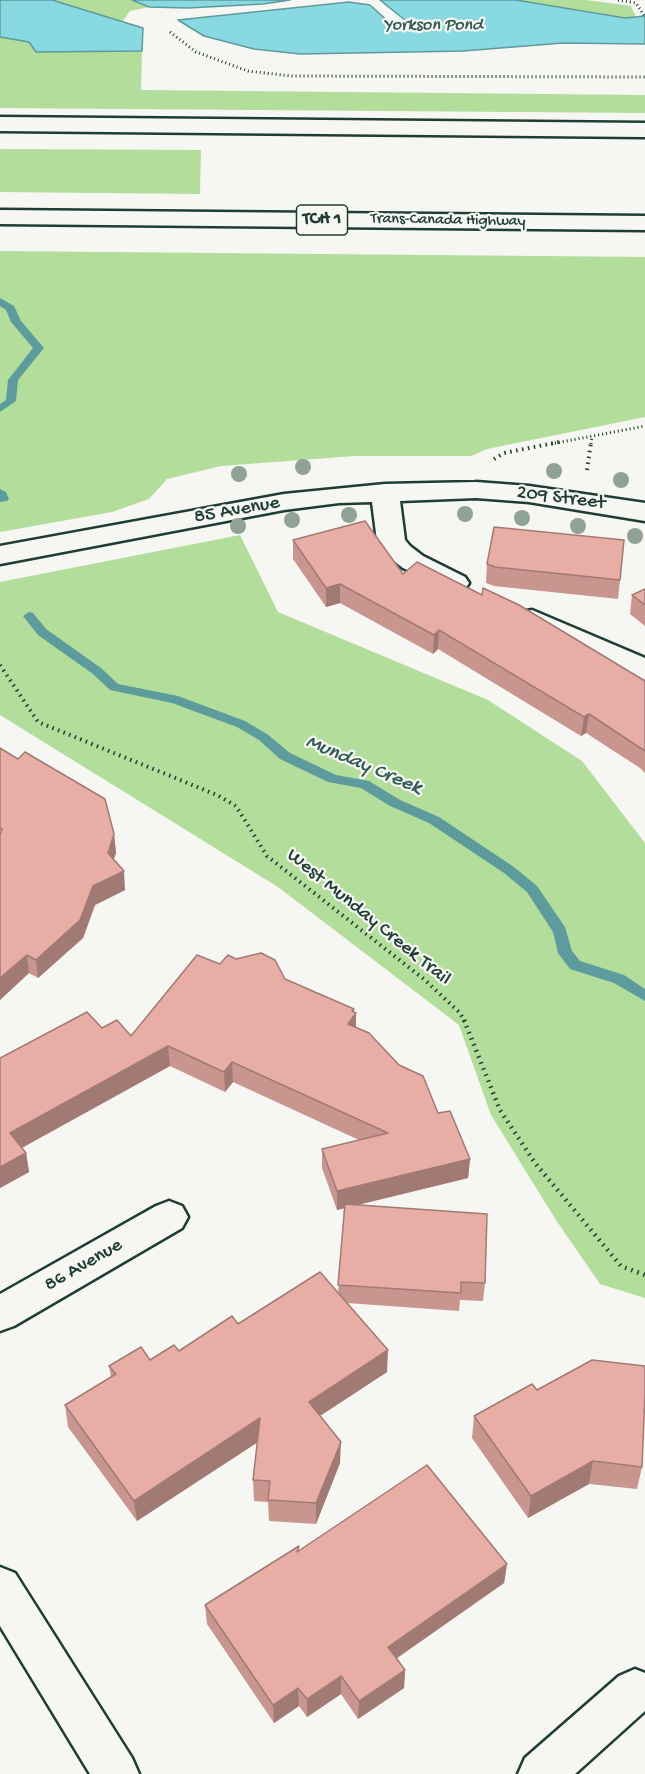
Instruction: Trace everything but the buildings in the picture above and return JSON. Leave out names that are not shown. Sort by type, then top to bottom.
[{"type":"main road","points":[[0,124],[645,130]]},
{"type":"main road","name":"Trans-Canada Highway","points":[[0,217],[645,223]]},
{"type":"main road","name":"85 Avenue","points":[[0,555],[284,502],[385,492],[476,490]]},
{"type":"main road","name":"209 Street","points":[[476,490],[587,501],[645,512]]},
{"type":"main road","points":[[385,492],[391,541],[400,552],[413,562],[477,594]]},
{"type":"main road","points":[[509,608],[645,670]]},
{"type":"main road","name":"86 Avenue","points":[[0,1314],[169,1217]]},
{"type":"main road","points":[[0,1587],[116,1774]]},
{"type":"main road","points":[[541,1774],[635,1691]]},
{"type":"path","points":[[618,0],[636,3],[645,17]]},
{"type":"path","points":[[170,32],[196,52],[248,71],[291,76],[645,77]]},
{"type":"path","points":[[491,460],[504,453],[645,426]]},
{"type":"path","points":[[588,470],[592,436]]},
{"type":"path","name":"West Munday Creek Trail","points":[[0,665],[38,722],[217,795],[236,806],[267,856],[425,980],[460,1013],[468,1026],[500,1110],[535,1163],[621,1266],[645,1275]]},
{"type":"green space","points":[[52,0],[132,0],[149,7],[130,11],[122,22]]},
{"type":"green space","points":[[516,0],[586,0],[617,4],[631,6],[636,17],[625,18]]},
{"type":"green space","points":[[0,37],[30,42],[36,52],[142,51],[141,90],[645,95],[645,113],[0,108]]},
{"type":"green space","points":[[0,149],[201,150],[200,194],[0,192]]},
{"type":"green space","points":[[0,251],[645,257],[645,417],[487,449],[471,456],[354,456],[221,466],[167,479],[149,499],[112,512],[0,532]]},
{"type":"green space","points":[[240,535],[278,612],[488,700],[582,761],[645,843],[645,1298],[600,1284],[556,1220],[491,1115],[459,1025],[278,887],[0,715],[0,582]]},
{"type":"water","points":[[0,0],[52,0],[143,28],[142,51],[36,52],[29,42],[0,37]]},
{"type":"water","points":[[132,0],[290,0],[263,4],[188,8],[149,7]]},
{"type":"water","name":"Yorkson Pond","points":[[380,0],[516,0],[625,18],[645,16],[645,44],[563,43],[463,51],[300,54],[254,49],[204,36],[178,20],[349,2],[370,5],[390,23],[406,21]]},
{"type":"waterway","name":"Munday Creek","points":[[0,301],[10,308],[16,322],[39,348],[13,380],[11,401],[0,409]]},
{"type":"waterway","name":"Munday Creek","points":[[0,492],[3,499]]},
{"type":"waterway","name":"Munday Creek","points":[[29,616],[42,632],[97,671],[114,687],[174,699],[241,724],[263,737],[285,756],[333,779],[364,784],[395,803],[434,820],[509,870],[532,889],[560,931],[565,953],[575,965],[619,979],[645,996]]}]
